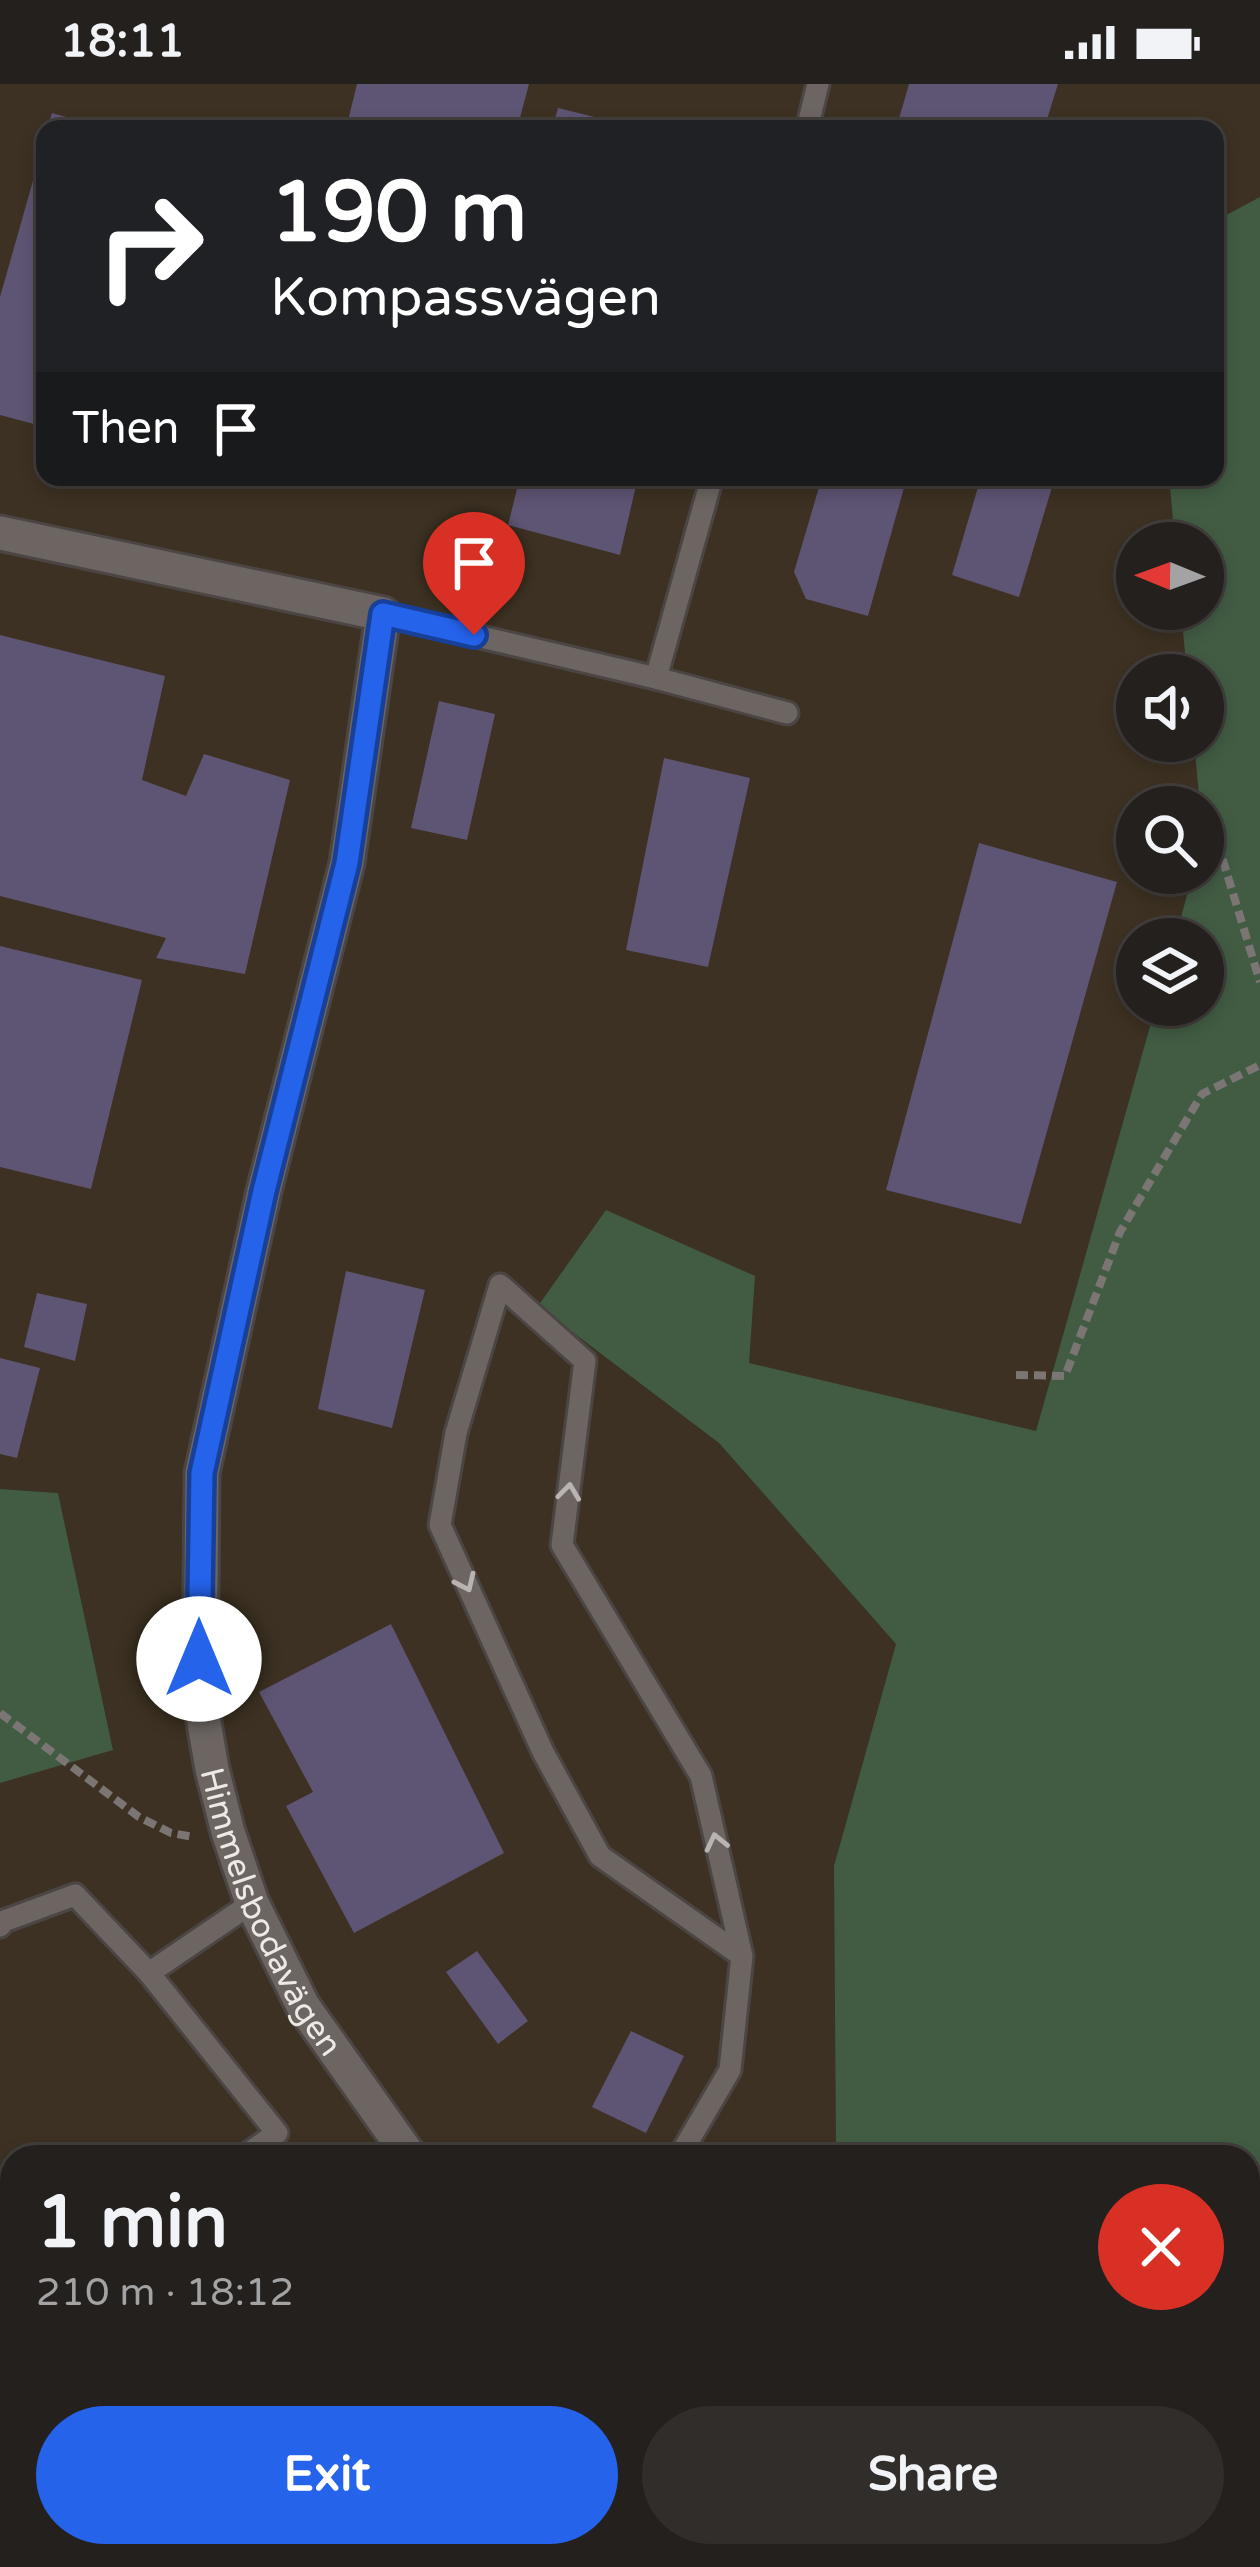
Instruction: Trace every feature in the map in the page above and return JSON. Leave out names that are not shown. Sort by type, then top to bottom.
[{"type":"street","points":[[0,532],[383,614]]},
{"type":"street","name":"Himmelsbodavägen","points":[[383,614],[347,863],[264,1191],[202,1473],[199,1620],[200,1699],[212,1769],[253,1903],[303,2006],[401,2145]]},
{"type":"lane","points":[[809,120],[818,84]]},
{"type":"lane","points":[[656,678],[709,486]]},
{"type":"lane","points":[[383,614],[788,713]]},
{"type":"lane","points":[[686,2145],[730,2070],[742,1956],[701,1776],[562,1545],[586,1360],[500,1285],[456,1433],[440,1525],[543,1752],[600,1856],[742,1956]]},
{"type":"lane","points":[[0,1926],[75,1895],[149,1973],[277,2133],[260,2145]]},
{"type":"lane","points":[[149,1973],[253,1903]]},
{"type":"path","points":[[1224,862],[1260,982]]},
{"type":"path","points":[[1016,1375],[1065,1376],[1120,1232],[1202,1094],[1260,1065]]},
{"type":"path","points":[[0,1713],[139,1817],[171,1833],[198,1838],[228,1832]]},
{"type":"shaded area","points":[[0,84],[1260,84],[1260,197],[1224,216],[1224,120],[36,120],[36,486],[1172,486],[1174,522],[1116,522],[1116,630],[1183,630],[1185,654],[1116,654],[1116,762],[1196,762],[1198,786],[1116,786],[1116,894],[1187,894],[1181,918],[1116,918],[1116,1026],[1150,1026],[1036,1432],[748,1363],[538,1305],[719,1443],[896,1644],[834,1866],[836,2145],[0,2145],[0,1783],[113,1749],[58,1493],[0,1489]]},
{"type":"green space","points":[[1260,197],[1260,2145],[836,2145],[834,1866],[896,1644],[719,1443],[538,1306],[606,1210],[755,1276],[749,1363],[1036,1431],[1150,1026],[1224,1026],[1224,918],[1181,918],[1187,894],[1224,894],[1224,786],[1198,786],[1196,762],[1224,762],[1224,654],[1185,654],[1183,630],[1224,630],[1224,522],[1173,522],[1170,486],[1224,486],[1224,216]]},
{"type":"green space","points":[[0,1489],[58,1493],[113,1750],[0,1783]]},
{"type":"building","points":[[357,84],[529,84],[519,120],[348,120]]},
{"type":"building","points":[[909,84],[1058,84],[1047,120],[899,120]]},
{"type":"building","points":[[558,108],[607,120],[555,120]]},
{"type":"building","points":[[52,113],[77,120],[50,120]]},
{"type":"building","points":[[36,170],[36,425],[0,415],[0,297]]},
{"type":"building","points":[[518,486],[636,486],[620,555],[508,525]]},
{"type":"building","points":[[819,486],[904,486],[868,616],[806,599],[794,572]]},
{"type":"building","points":[[978,486],[1052,486],[1019,597],[952,575]]},
{"type":"building","points":[[0,635],[165,676],[142,780],[186,796],[204,754],[290,780],[245,974],[156,958],[166,938],[0,896]]},
{"type":"building","points":[[439,701],[495,714],[467,840],[411,828]]},
{"type":"building","points":[[664,758],[750,778],[708,967],[626,950]]},
{"type":"building","points":[[979,843],[1116,882],[1021,1224],[886,1190]]},
{"type":"building","points":[[0,946],[142,980],[91,1189],[0,1167]]},
{"type":"building","points":[[346,1271],[425,1290],[392,1428],[318,1409]]},
{"type":"building","points":[[37,1293],[87,1304],[75,1361],[24,1347]]},
{"type":"building","points":[[0,1358],[40,1368],[17,1458],[0,1454]]},
{"type":"building","points":[[391,1624],[504,1853],[354,1933],[286,1806],[313,1792],[259,1692]]},
{"type":"building","points":[[477,1951],[528,2021],[498,2044],[446,1972]]},
{"type":"building","points":[[631,2031],[684,2056],[646,2133],[592,2107]]},
{"type":"route","points":[[199,1659],[202,1473],[264,1191],[347,863],[383,614],[474,635]]}]
